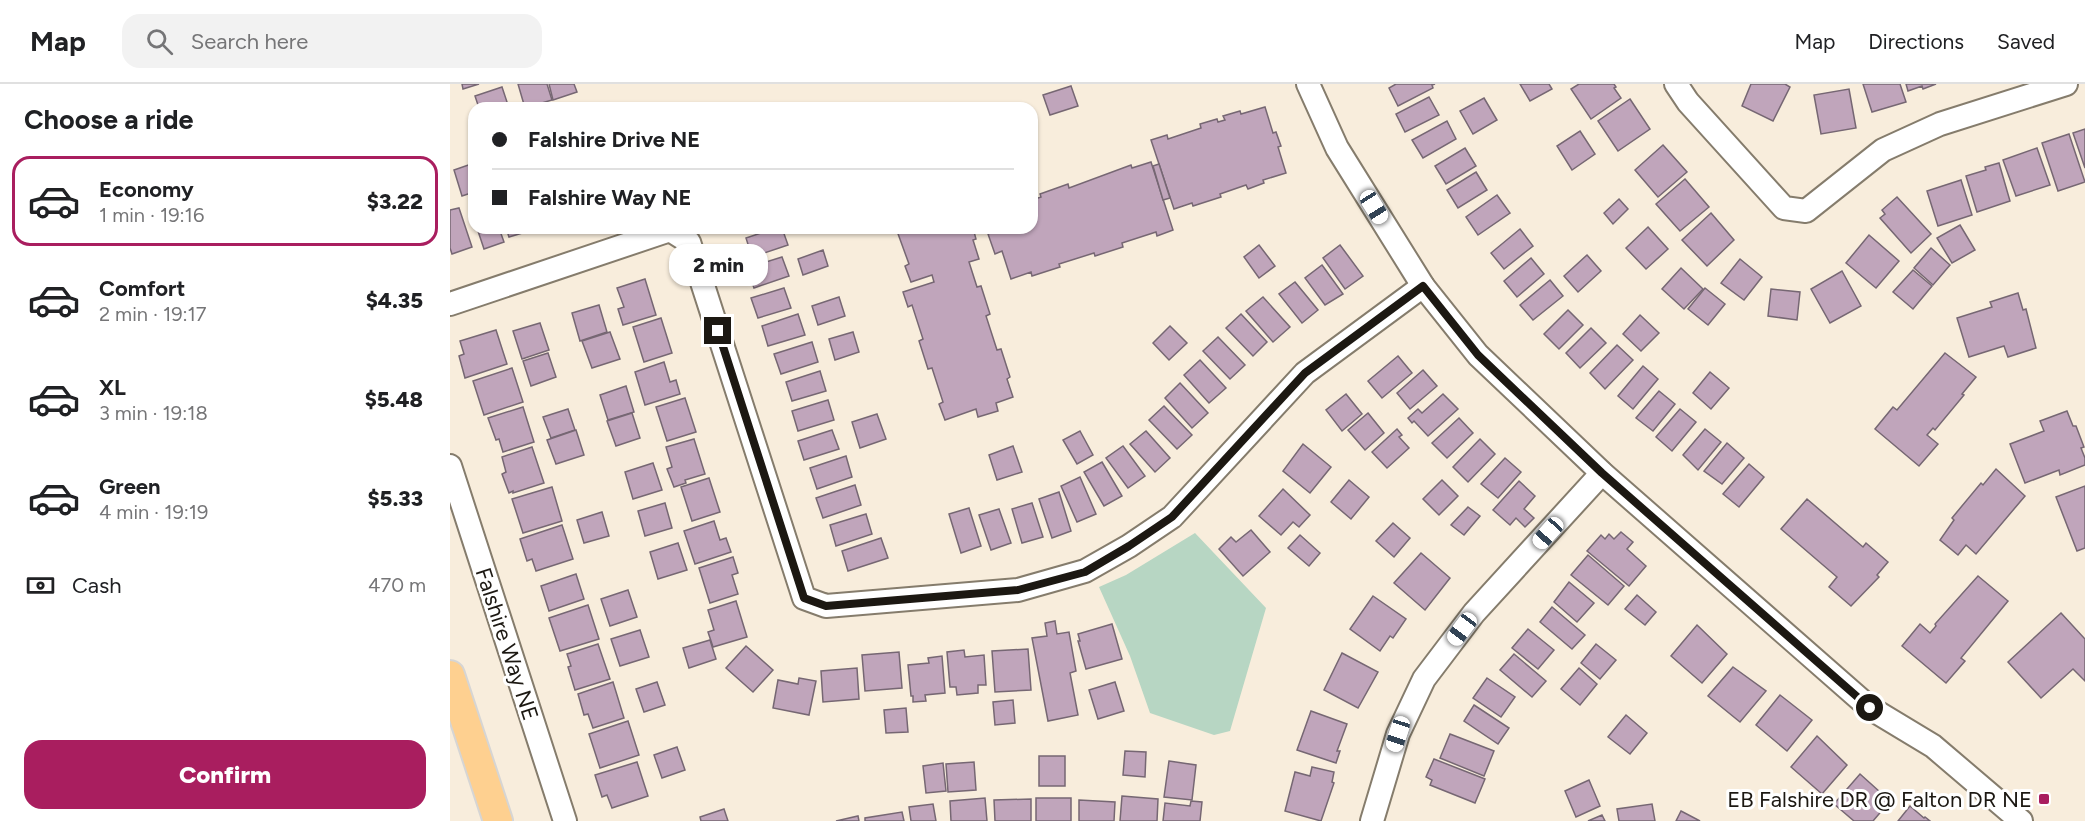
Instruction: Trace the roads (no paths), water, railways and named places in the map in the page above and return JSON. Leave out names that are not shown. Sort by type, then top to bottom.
[{"type":"main road","points":[[450,675],[498,821]]},
{"type":"street","points":[[1308,84],[1337,148],[1423,286],[1478,355],[1602,473],[1870,708],[1933,746],[2021,821]]},
{"type":"street","points":[[1676,84],[1688,102],[1784,208],[1806,211],[1883,150],[1940,124],[2066,84]]},
{"type":"street","points":[[450,304],[658,234]]},
{"type":"street","points":[[676,234],[689,242],[804,598],[826,606],[1018,590],[1085,572],[1172,517],[1305,373],[1423,286]]},
{"type":"street","name":"Falshire Way NE","points":[[450,466],[565,821]]},
{"type":"street","points":[[1372,821],[1398,734],[1424,679],[1474,613],[1602,473]]},
{"type":"place","name":"EB Falshire DR @ Falton DR NE","points":[[2044,799]]}]
